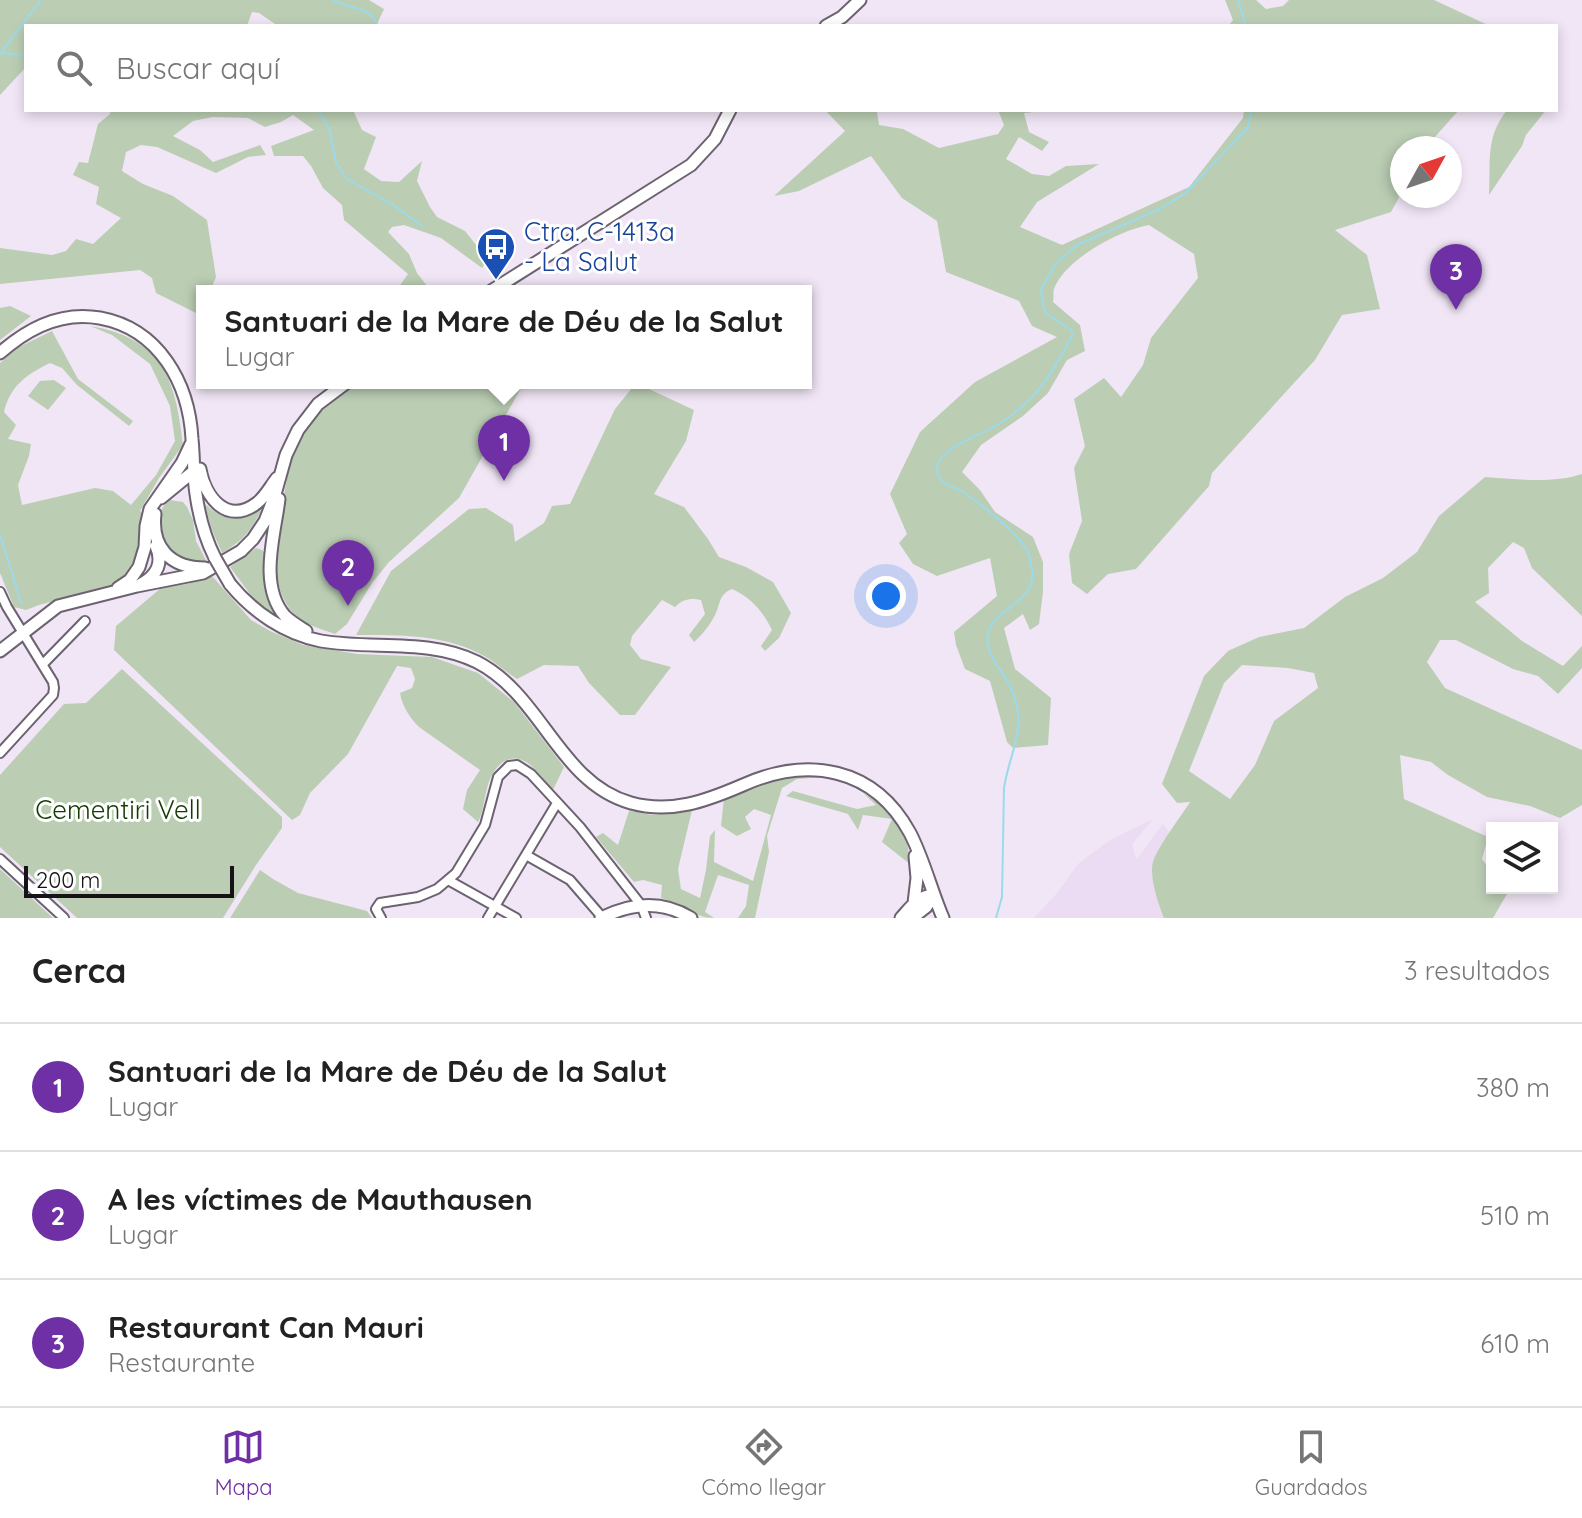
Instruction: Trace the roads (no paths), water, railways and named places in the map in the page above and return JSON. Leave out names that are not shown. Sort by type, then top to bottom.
[{"type":"main road","points":[[830,24],[860,0]]},
{"type":"main road","points":[[501,285],[691,165],[715,139],[729,112]]},
{"type":"main road","points":[[0,353],[26,334],[59,319],[93,317],[122,325],[146,338],[172,367],[184,395],[205,490],[215,503],[228,510],[243,510],[255,505],[281,473]]},
{"type":"main road","points":[[136,581],[190,572],[234,556],[253,539],[265,521],[294,439],[318,404],[338,389]]},
{"type":"main road","points":[[193,439],[198,510],[214,563],[250,605],[269,620],[290,631],[319,640],[429,648],[477,662],[519,695],[588,780],[608,794],[632,803],[656,807],[680,806],[705,800],[780,771],[826,770],[853,779],[879,795],[897,814],[911,836],[943,918]]},
{"type":"main road","points":[[190,572],[163,551],[146,526],[152,504],[182,463],[193,439]]},
{"type":"main road","points":[[136,581],[156,506],[194,471]]},
{"type":"main road","points":[[281,473],[272,553],[272,585],[281,611],[319,640]]},
{"type":"main road","points":[[167,494],[184,495],[198,510]]},
{"type":"main road","points":[[0,651],[58,606],[106,594],[151,577],[160,555],[150,531]]},
{"type":"main road","points":[[253,539],[264,543],[272,553]]},
{"type":"main road","points":[[160,561],[190,572]]},
{"type":"main road","points":[[911,836],[917,869],[914,903]]},
{"type":"main road","points":[[901,918],[914,903],[934,895]]},
{"type":"main road","points":[[912,918],[926,907],[934,895]]},
{"type":"main road","points":[[601,918],[623,908],[641,905],[668,907],[691,918]]},
{"type":"street","points":[[0,592],[53,682],[53,695],[0,753]]},
{"type":"street","points":[[12,615],[35,623]]},
{"type":"street","points":[[43,664],[85,621]]},
{"type":"street","points":[[381,918],[376,909],[380,903],[418,897],[437,889],[456,873],[485,825],[498,777],[509,766],[517,765],[531,774],[580,827],[641,905],[646,918]]},
{"type":"street","points":[[488,918],[557,803]]},
{"type":"street","points":[[526,855],[570,880],[601,918]]},
{"type":"street","points":[[0,859],[64,918]]},
{"type":"street","points":[[448,880],[516,918]]},
{"type":"waterway","points":[[0,54],[41,0]]},
{"type":"waterway","points":[[333,0],[365,11],[377,24]]},
{"type":"waterway","points":[[1238,0],[1245,24]]},
{"type":"waterway","points":[[3,53],[24,55]]},
{"type":"waterway","points":[[319,112],[329,128],[336,163],[347,179],[395,206],[422,226]]},
{"type":"waterway","points":[[996,918],[1002,897],[1004,788],[1018,715],[1011,688],[995,662],[987,641],[993,623],[1026,593],[1032,570],[1028,553],[1017,537],[964,492],[943,481],[937,467],[951,449],[1018,410],[1039,389],[1057,363],[1073,334],[1044,310],[1041,290],[1056,263],[1077,245],[1160,209],[1184,194],[1248,128],[1251,112]]},
{"type":"waterway","points":[[0,535],[21,602]]},
{"type":"place","name":"Ctra. C-1413a - La Salut","points":[[496,281]]},
{"type":"place","name":"Restaurant Can Mauri","points":[[1456,310]]},
{"type":"place","name":"Santuari de la Mare de Déu de la Salut","points":[[504,481]]},
{"type":"place","name":"A les víctimes de Mauthausen","points":[[348,606]]},
{"type":"park label","name":"Cementiri Vell","points":[[118,810]]}]
